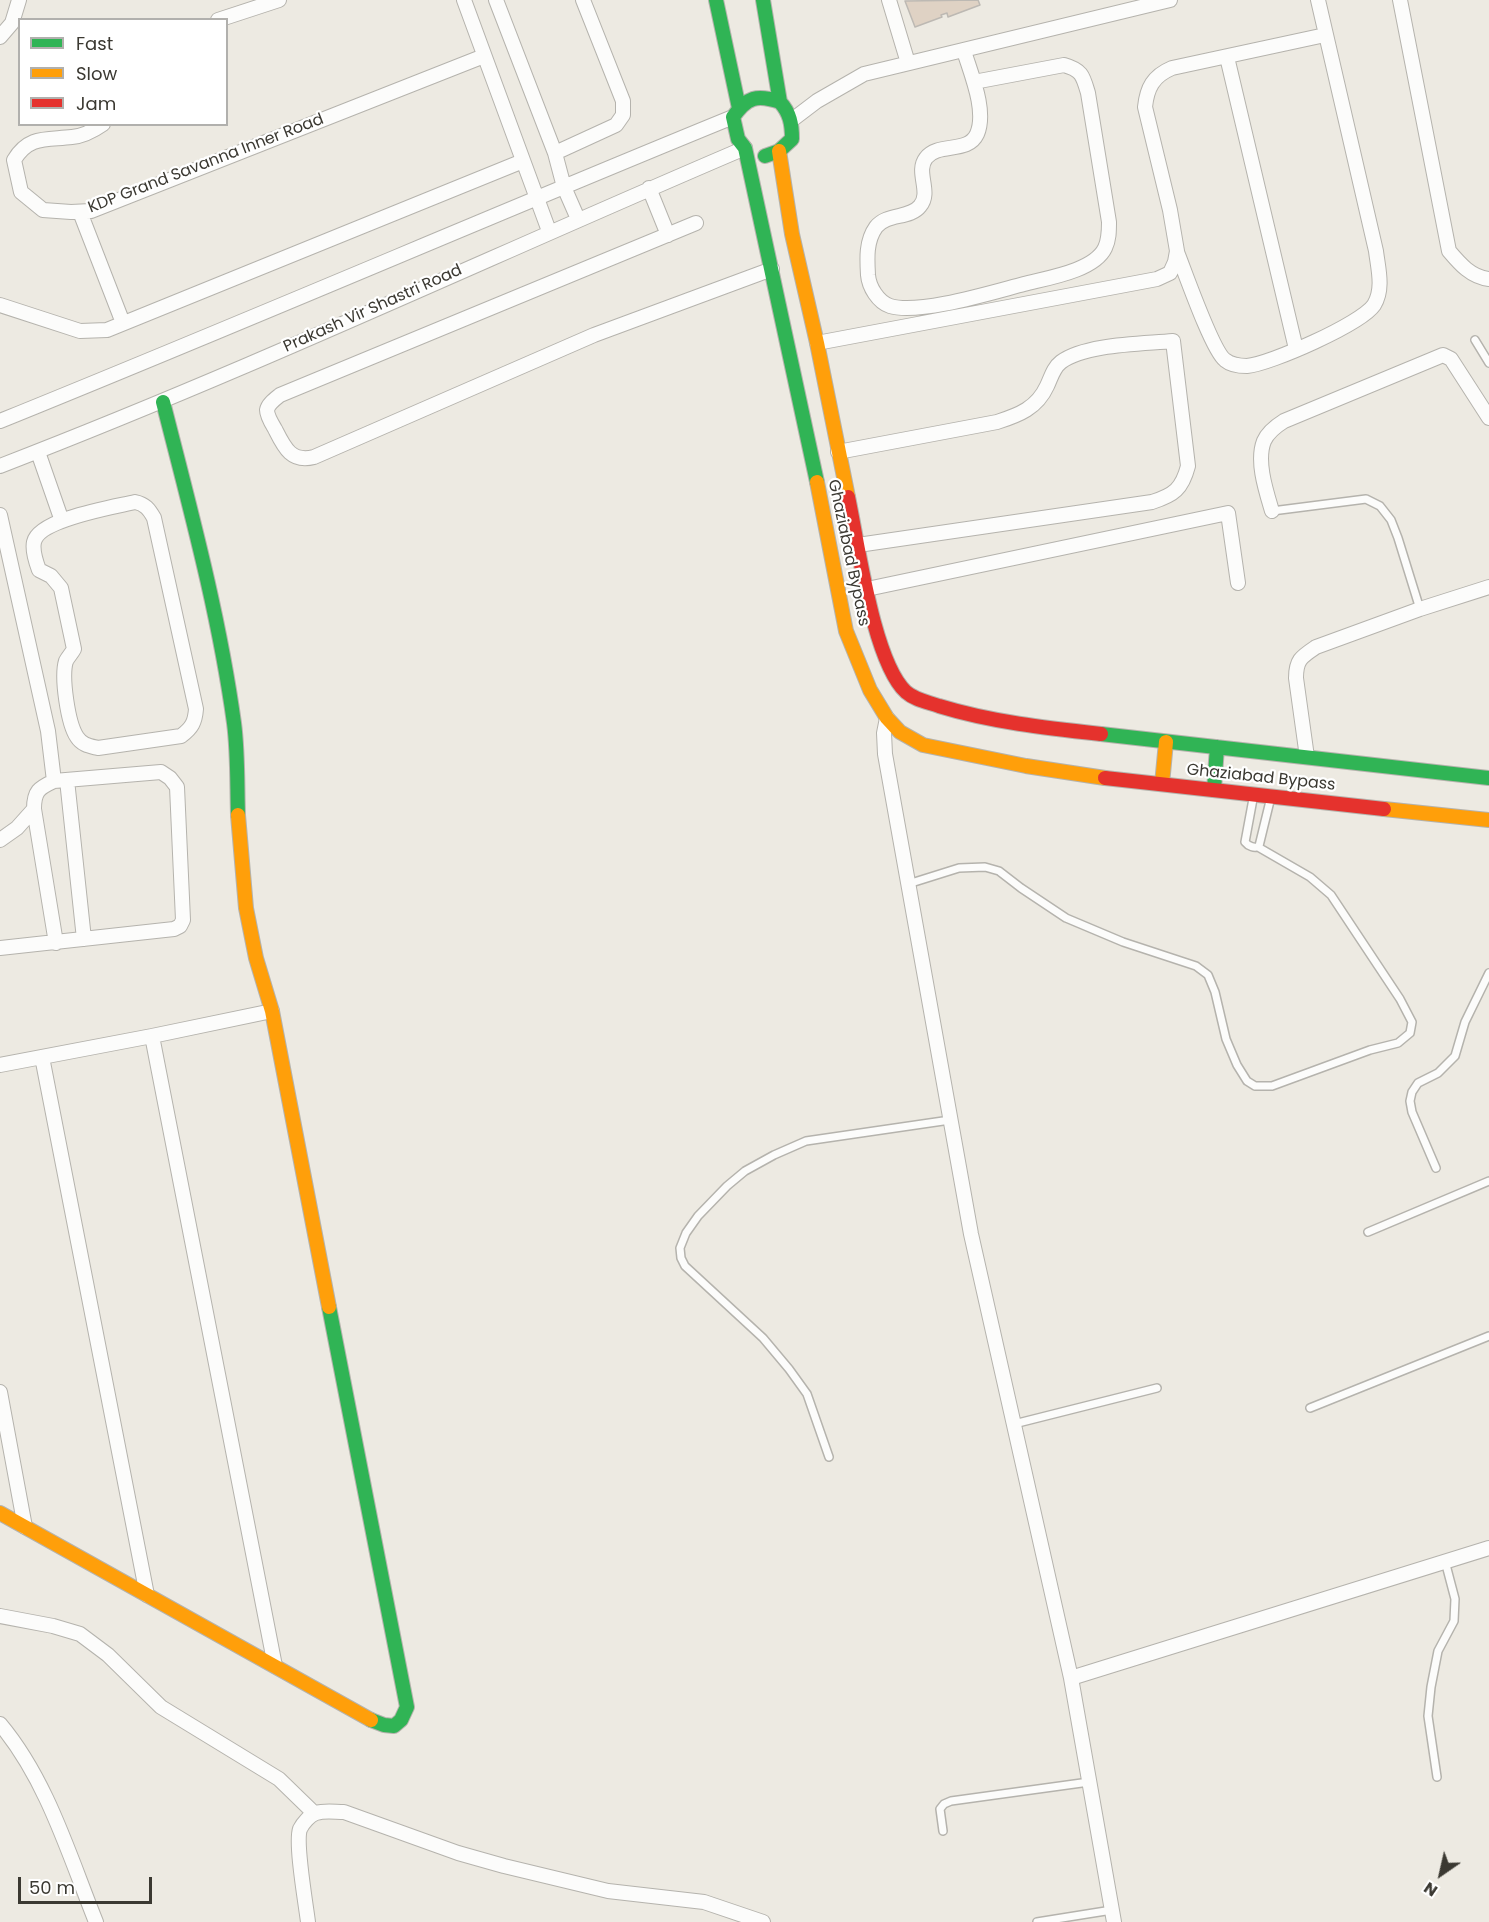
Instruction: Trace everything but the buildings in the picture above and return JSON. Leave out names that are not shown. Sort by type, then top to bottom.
[{"type":"main road","name":"Ghaziabad Bypass","points":[[716,0],[736,113],[738,138],[745,148],[772,269],[846,631],[870,690],[887,718],[900,732],[923,745],[1026,766],[1112,779],[1489,820]]},
{"type":"main road","points":[[763,0],[780,102]]},
{"type":"main road","points":[[736,113],[747,100],[765,96],[780,102],[787,109],[792,120],[792,139],[779,151],[767,156],[754,154],[745,148]]},
{"type":"main road","name":"Ghaziabad Bypass","points":[[779,151],[792,234],[817,343],[867,589],[886,662],[906,692],[917,699],[980,717],[1053,729],[1489,778]]},
{"type":"main road","points":[[0,1513],[371,1720],[389,1727],[399,1725],[404,1718],[407,1707],[272,1011],[256,958],[246,908],[240,845],[234,726],[224,661],[205,570],[163,402]]},
{"type":"main road","points":[[1162,784],[1166,742]]},
{"type":"main road","points":[[1214,790],[1217,747]]},
{"type":"street","points":[[0,37],[12,23],[19,0]]},
{"type":"street","points":[[224,18],[279,0]]},
{"type":"street","points":[[464,0],[549,231]]},
{"type":"street","points":[[496,0],[555,153],[564,187],[578,219]]},
{"type":"street","points":[[555,153],[616,125],[623,115],[622,101],[583,0]]},
{"type":"street","points":[[889,0],[908,63]]},
{"type":"street","points":[[792,120],[817,101],[864,74],[964,51],[1133,4],[1170,0]]},
{"type":"street","points":[[1318,0],[1376,251],[1380,278],[1378,294],[1374,305],[1348,325],[1268,361],[1246,366],[1229,363],[1222,359],[1212,341],[1177,251],[1170,210],[1145,107],[1147,93],[1153,80],[1162,72],[1172,68],[1325,35]]},
{"type":"street","points":[[1400,0],[1449,251],[1463,267],[1480,278],[1489,279]]},
{"type":"street","points":[[964,51],[974,82],[980,112],[981,124],[975,137],[968,144],[931,153],[924,160],[922,170],[925,198],[920,208],[910,214],[892,217],[878,225],[870,238],[867,251],[869,283],[877,297],[889,306],[914,308],[962,300],[1075,270],[1095,261],[1105,249],[1109,235],[1109,222],[1088,93],[1084,78],[1077,69],[1064,65],[974,82]]},
{"type":"street","name":"KDP Grand Savanna Inner Road","points":[[100,126],[92,132],[74,137],[49,138],[33,142],[20,149],[14,160],[21,192],[43,210],[91,211],[484,56]]},
{"type":"street","points":[[1227,57],[1296,349]]},
{"type":"street","points":[[0,421],[564,187],[736,113]]},
{"type":"street","name":"Prakash Vir Shastri Road","points":[[0,466],[163,402],[549,231],[745,148]]},
{"type":"street","points":[[0,305],[80,331],[107,330],[523,161]]},
{"type":"street","points":[[649,188],[668,235]]},
{"type":"street","points":[[80,212],[123,323]]},
{"type":"street","points":[[696,223],[280,395],[267,410],[283,445],[295,456],[305,459],[314,457],[594,335],[772,269]]},
{"type":"street","points":[[817,343],[1157,279],[1170,273],[1177,251]]},
{"type":"street","points":[[838,452],[1014,417],[1031,408],[1042,397],[1053,371],[1060,363],[1077,353],[1173,341],[1188,466],[1184,481],[1169,497],[1152,502],[858,545]]},
{"type":"street","points":[[1272,511],[1261,471],[1263,442],[1271,430],[1284,421],[1443,355],[1451,359],[1489,418]]},
{"type":"street","points":[[38,452],[62,521]]},
{"type":"street","points":[[135,502],[142,503],[149,509],[154,518],[196,709],[195,721],[189,731],[182,736],[98,748],[87,746],[78,739],[63,684],[66,661],[74,649],[61,588],[51,576],[39,570],[35,557],[34,542],[40,531],[62,521],[135,502]]},
{"type":"street","points":[[867,589],[1228,513],[1238,583]]},
{"type":"street","points":[[0,515],[61,780],[84,939]]},
{"type":"street","points":[[1307,757],[1296,678],[1296,666],[1303,656],[1316,648],[1420,609],[1489,587]]},
{"type":"street","points":[[887,718],[884,733],[885,754],[971,1234],[1071,1678],[1113,1916]]},
{"type":"street","points":[[0,948],[56,943],[174,930],[180,926],[183,920],[177,787],[161,772],[61,780],[40,788],[34,798],[34,809],[56,943]]},
{"type":"street","points":[[0,840],[17,828],[34,809]]},
{"type":"street","points":[[0,1065],[272,1011]]},
{"type":"street","points":[[152,1036],[274,1666]]},
{"type":"street","points":[[42,1058],[147,1595]]},
{"type":"street","points":[[0,1392],[25,1527]]},
{"type":"street","points":[[1071,1678],[1489,1548]]},
{"type":"street","points":[[0,1616],[53,1626],[80,1635],[108,1655],[161,1707],[279,1779],[314,1813]]},
{"type":"street","points":[[0,1724],[15,1742],[44,1794],[96,1922]]},
{"type":"street","points":[[308,1922],[300,1830],[314,1813],[326,1811],[344,1812],[458,1853],[504,1866],[608,1891],[704,1902],[763,1922]]},
{"type":"lane","points":[[1475,340],[1489,363]]},
{"type":"lane","points":[[1272,511],[1366,499],[1380,507],[1391,520],[1420,609]]},
{"type":"lane","points":[[908,884],[959,868],[985,867],[999,871],[1066,918],[1123,942],[1196,966],[1208,975],[1215,992],[1226,1039],[1236,1065],[1247,1081],[1255,1086],[1272,1086],[1370,1050],[1398,1043],[1410,1033],[1412,1022],[1400,999],[1331,895],[1310,877],[1245,842],[1254,795]]},
{"type":"lane","points":[[1258,847],[1271,796]]},
{"type":"lane","points":[[1436,1168],[1412,1112],[1410,1101],[1412,1092],[1418,1083],[1438,1073],[1455,1056],[1465,1022],[1489,974]]},
{"type":"lane","points":[[829,1457],[807,1394],[789,1368],[763,1338],[685,1266],[680,1248],[686,1233],[698,1216],[727,1186],[745,1171],[774,1155],[806,1142],[950,1120]]},
{"type":"lane","points":[[1368,1232],[1489,1181]]},
{"type":"lane","points":[[1310,1408],[1489,1336]]},
{"type":"lane","points":[[1013,1424],[1157,1388]]},
{"type":"lane","points":[[1437,1777],[1428,1716],[1438,1651],[1454,1621],[1455,1599],[1445,1561]]},
{"type":"lane","points":[[943,1831],[940,1809],[951,1801],[1089,1782]]},
{"type":"lane","points":[[1036,1922],[1113,1916]]},
{"type":"traffic: fast","points":[[716,0],[739,108]]},
{"type":"traffic: fast","points":[[763,0],[780,102],[786,110],[792,128],[792,139],[779,151],[765,156]]},
{"type":"traffic: fast","points":[[780,102],[765,98],[753,99],[743,105],[733,117],[738,139],[745,148],[817,482]]},
{"type":"traffic: fast","points":[[163,402],[203,561],[228,682],[236,746],[238,815]]},
{"type":"traffic: fast","points":[[1101,734],[1489,778]]},
{"type":"traffic: fast","points":[[1214,790],[1217,747]]},
{"type":"traffic: fast","points":[[329,1307],[407,1707],[401,1720],[394,1726],[371,1720]]},
{"type":"traffic: slow","points":[[779,151],[792,234],[848,497]]},
{"type":"traffic: slow","points":[[817,482],[846,631],[870,690],[887,718],[900,732],[923,745],[1026,766],[1105,778]]},
{"type":"traffic: slow","points":[[1162,784],[1166,742]]},
{"type":"traffic: slow","points":[[1384,809],[1489,820]]},
{"type":"traffic: slow","points":[[238,815],[246,908],[256,958],[272,1011],[329,1307]]},
{"type":"traffic: slow","points":[[0,1513],[371,1720]]},
{"type":"traffic: jam","points":[[848,497],[868,600],[876,629],[894,677],[906,692],[913,697],[959,712],[1039,727],[1101,734]]},
{"type":"traffic: jam","points":[[1105,778],[1384,809]]}]
